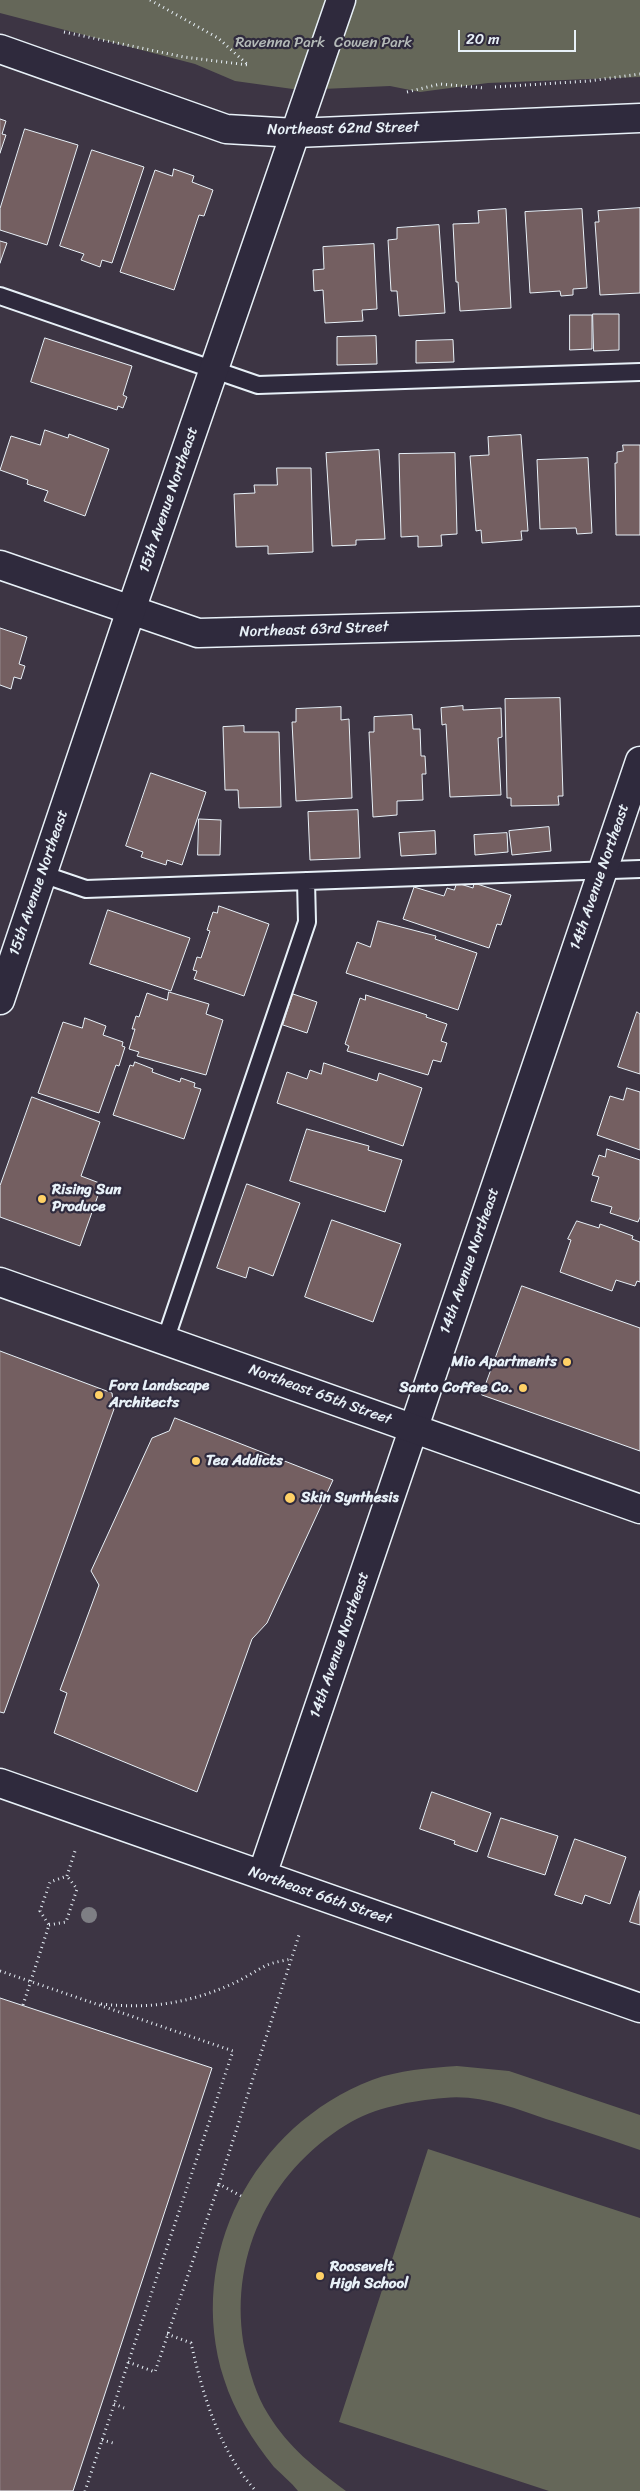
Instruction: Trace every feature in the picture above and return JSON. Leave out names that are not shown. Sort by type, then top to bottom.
[{"type":"street","name":"15th Avenue Northeast","points":[[0,1000],[131,610],[341,0]]},
{"type":"street","name":"Northeast 62nd Street","points":[[0,49],[226,129],[296,133],[640,118]]},
{"type":"street","name":"Northeast 63rd Street","points":[[0,566],[198,633],[640,621]]},
{"type":"street","name":"14th Avenue Northeast","points":[[262,1875],[640,760]]},
{"type":"street","name":"Northeast 65th Street","points":[[0,1282],[640,1509]]},
{"type":"street","name":"Northeast 66th Street","points":[[0,1783],[640,2008]]},
{"type":"lane","points":[[0,296],[258,385],[640,372]]},
{"type":"lane","points":[[42,874],[86,889],[640,869]]},
{"type":"lane","points":[[166,1340],[307,922],[306,881]]},
{"type":"path","points":[[56,30],[184,57],[248,65],[218,38],[150,0]]},
{"type":"path","points":[[405,92],[440,84],[486,88],[589,81],[640,74]]},
{"type":"path","points":[[67,1876],[75,1851]]},
{"type":"path","points":[[49,1925],[40,1911],[50,1882],[67,1876]]},
{"type":"path","points":[[49,1925],[66,1922],[77,1890],[67,1876]]},
{"type":"path","points":[[23,2005],[49,1925]]},
{"type":"path","points":[[128,2362],[155,2372],[219,2184],[300,1932]]},
{"type":"path","points":[[93,2003],[134,2008],[172,2003],[214,1992],[234,1984],[267,1964],[291,1959]]},
{"type":"path","points":[[0,1972],[233,2051],[85,2491]]},
{"type":"path","points":[[219,2184],[241,2196]]},
{"type":"path","points":[[167,2334],[191,2343],[205,2397],[217,2429],[240,2470],[256,2491]]},
{"type":"path","points":[[114,2404],[124,2408]]},
{"type":"path","points":[[102,2440],[113,2443]]},
{"type":"green space","points":[[0,0],[640,0],[640,77],[488,83],[420,92],[390,86],[300,90],[235,81],[195,64],[0,13]]},
{"type":"green space","points":[[457,2066],[509,2071],[640,2115],[640,2150],[509,2106],[457,2097],[406,2103],[381,2109],[357,2119],[319,2145],[295,2168],[275,2194],[260,2222],[248,2252],[242,2284],[241,2317],[249,2367],[257,2392],[268,2414],[294,2447],[346,2491],[298,2491],[274,2467],[259,2447],[233,2403],[224,2379],[214,2333],[214,2287],[222,2242],[239,2201],[263,2162],[293,2129],[330,2101],[382,2077],[414,2070]]},
{"type":"green space","points":[[428,2149],[640,2218],[640,2491],[549,2491],[339,2422]]},
{"type":"building","points":[[0,119],[6,121],[2,134],[6,135],[0,153]]},
{"type":"building","points":[[25,129],[78,145],[47,245],[0,230],[0,209]]},
{"type":"building","points":[[92,150],[144,167],[112,263],[102,260],[100,267],[81,260],[84,254],[60,246]]},
{"type":"building","points":[[174,169],[194,176],[192,182],[213,190],[204,216],[199,215],[174,290],[120,272],[155,170],[172,176]]},
{"type":"building","points":[[640,208],[640,293],[600,295],[595,222],[599,222],[598,211]]},
{"type":"building","points":[[506,209],[511,308],[460,311],[458,282],[456,282],[453,224],[479,223],[478,211]]},
{"type":"building","points":[[582,209],[587,288],[573,289],[573,295],[561,296],[560,291],[530,293],[525,212]]},
{"type":"building","points":[[439,225],[445,313],[399,316],[397,291],[391,291],[388,240],[397,239],[397,228]]},
{"type":"building","points":[[0,241],[7,243],[0,263]]},
{"type":"building","points":[[374,244],[377,309],[362,310],[363,321],[325,323],[323,290],[314,291],[313,270],[324,269],[323,247]]},
{"type":"building","points":[[593,314],[619,314],[619,350],[594,351]]},
{"type":"building","points":[[570,315],[592,315],[592,349],[570,350]]},
{"type":"building","points":[[376,336],[377,364],[337,365],[337,337]]},
{"type":"building","points":[[45,338],[132,366],[123,395],[127,397],[123,408],[118,406],[117,410],[31,382]]},
{"type":"building","points":[[453,340],[454,362],[416,363],[416,341]]},
{"type":"building","points":[[45,430],[68,438],[69,434],[109,449],[85,516],[44,501],[48,491],[27,484],[28,480],[0,470],[11,436],[40,445]]},
{"type":"building","points":[[521,435],[528,531],[521,531],[522,540],[482,543],[481,530],[476,531],[470,456],[489,455],[488,437]]},
{"type":"building","points":[[623,445],[640,445],[640,535],[616,535],[615,463],[617,463],[617,452],[623,451]]},
{"type":"building","points":[[379,450],[385,539],[356,540],[356,545],[332,546],[326,453]]},
{"type":"building","points":[[455,453],[457,534],[441,535],[442,546],[418,547],[418,536],[401,537],[399,454]]},
{"type":"building","points":[[588,458],[592,533],[577,534],[576,528],[540,529],[537,460]]},
{"type":"building","points":[[277,468],[311,468],[313,552],[268,554],[268,546],[236,547],[234,494],[255,493],[254,485],[277,485]]},
{"type":"building","points":[[0,628],[27,637],[19,664],[25,666],[21,679],[14,677],[11,689],[0,685]]},
{"type":"building","points":[[560,698],[563,796],[558,796],[559,805],[511,806],[511,798],[507,798],[505,699]]},
{"type":"building","points":[[463,706],[463,710],[501,708],[502,737],[498,738],[501,795],[450,797],[446,724],[442,725],[441,708]]},
{"type":"building","points":[[341,707],[341,720],[349,719],[352,798],[296,801],[292,722],[296,722],[296,709]]},
{"type":"building","points":[[412,715],[413,729],[420,729],[421,756],[425,756],[426,774],[422,774],[423,800],[397,801],[397,815],[373,817],[369,732],[374,732],[374,717]]},
{"type":"building","points":[[244,726],[244,732],[279,732],[281,807],[239,808],[238,790],[225,790],[223,727]]},
{"type":"building","points":[[151,773],[206,792],[182,865],[167,860],[166,865],[141,857],[143,852],[126,846]]},
{"type":"building","points":[[358,810],[360,858],[310,860],[308,812]]},
{"type":"building","points":[[199,819],[221,820],[220,855],[198,855]]},
{"type":"building","points":[[549,827],[551,851],[512,855],[509,831]]},
{"type":"building","points":[[435,831],[436,854],[401,856],[399,833]]},
{"type":"building","points":[[507,833],[508,852],[475,855],[474,835]]},
{"type":"building","points":[[457,883],[473,888],[474,883],[511,895],[501,925],[497,924],[489,948],[403,919],[414,887],[444,896],[447,888],[454,890]]},
{"type":"building","points":[[219,906],[269,924],[244,996],[194,979],[197,971],[193,970],[197,957],[201,958],[210,931],[207,930],[213,912],[217,913]]},
{"type":"building","points":[[108,910],[190,938],[171,991],[90,964]]},
{"type":"building","points":[[378,921],[436,936],[435,939],[477,953],[458,1010],[346,973],[357,942],[370,947]]},
{"type":"building","points":[[169,992],[209,1004],[206,1014],[223,1020],[206,1075],[137,1056],[139,1052],[129,1049],[135,1029],[132,1029],[136,1016],[139,1017],[147,993],[167,1000]]},
{"type":"building","points":[[293,994],[317,1002],[307,1033],[283,1025]]},
{"type":"building","points":[[366,995],[427,1015],[426,1017],[447,1024],[441,1041],[447,1043],[441,1062],[433,1060],[428,1075],[347,1051],[349,1046],[345,1044],[360,998],[365,1000]]},
{"type":"building","points":[[637,1012],[640,1014],[640,1074],[618,1067]]},
{"type":"building","points":[[85,1018],[106,1026],[103,1035],[123,1042],[122,1046],[125,1047],[119,1066],[116,1065],[99,1113],[38,1093],[63,1022],[82,1028]]},
{"type":"building","points":[[135,1062],[153,1069],[152,1072],[180,1082],[181,1078],[195,1083],[194,1087],[201,1089],[184,1139],[113,1115],[130,1065],[133,1066]]},
{"type":"building","points":[[324,1063],[377,1081],[379,1073],[422,1088],[403,1146],[277,1103],[287,1072],[307,1079],[310,1070],[321,1074]]},
{"type":"building","points":[[627,1088],[640,1092],[640,1150],[597,1135],[610,1096],[623,1100]]},
{"type":"building","points":[[32,1097],[100,1122],[81,1176],[102,1184],[80,1246],[0,1217],[0,1186]]},
{"type":"building","points":[[307,1129],[369,1146],[368,1150],[402,1160],[385,1212],[290,1181]]},
{"type":"building","points":[[607,1149],[640,1160],[640,1217],[638,1222],[610,1213],[612,1207],[591,1201],[599,1177],[592,1175],[599,1155],[605,1157]]},
{"type":"building","points":[[247,1184],[300,1203],[273,1276],[249,1267],[246,1278],[217,1268]]},
{"type":"building","points":[[332,1220],[401,1244],[373,1322],[305,1297]]},
{"type":"building","points":[[577,1221],[599,1228],[600,1224],[633,1236],[632,1239],[640,1242],[640,1282],[637,1281],[635,1286],[616,1280],[612,1291],[560,1272],[571,1240],[568,1239]]},
{"type":"building","name":"Mio Apartments","points":[[522,1286],[640,1328],[640,1451],[482,1395]]},
{"type":"building","points":[[0,1351],[112,1393],[114,1409],[4,1713],[0,1712]]},
{"type":"building","points":[[175,1418],[333,1480],[267,1623],[252,1639],[197,1792],[54,1733],[67,1693],[60,1690],[99,1585],[91,1571],[152,1438],[169,1431]]},
{"type":"building","points":[[432,1792],[491,1813],[477,1852],[454,1844],[455,1841],[420,1829]]},
{"type":"building","points":[[501,1818],[558,1836],[545,1875],[488,1857]]},
{"type":"building","points":[[575,1839],[626,1857],[610,1904],[585,1895],[582,1904],[555,1895]]},
{"type":"building","points":[[640,1891],[640,1925],[630,1922]]},
{"type":"building","points":[[0,1998],[212,2068],[73,2491],[0,2491]]},
{"type":"place","name":"Rising Sun Produce","points":[[42,1199]]},
{"type":"place","name":"Mio Apartments","points":[[567,1362]]},
{"type":"place","name":"Santo Coffee Co.","points":[[523,1388]]},
{"type":"place","name":"Fora Landscape Architects","points":[[99,1395]]},
{"type":"place","name":"Tea Addicts","points":[[196,1461]]},
{"type":"place","name":"Skin Synthesis","points":[[290,1498]]},
{"type":"place","name":"Roosevelt High School","points":[[320,2276]]},
{"type":"park label","name":"Ravenna Park","points":[[280,43]]},
{"type":"park label","name":"Cowen Park","points":[[373,43]]}]
